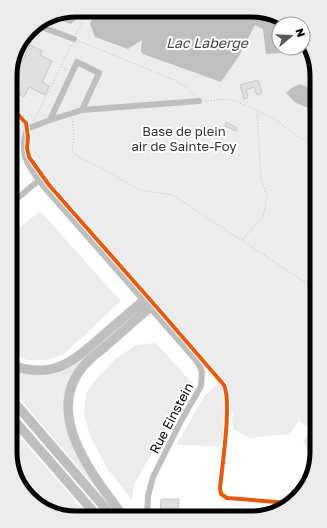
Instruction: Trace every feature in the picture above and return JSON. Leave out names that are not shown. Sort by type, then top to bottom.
[{"type":"highway","points":[[17,367],[31,371],[42,371],[53,370],[67,364],[81,355],[146,304]]},
{"type":"highway","points":[[119,511],[96,478],[77,446],[70,423],[68,410],[69,398],[74,381],[84,365],[146,304]]},
{"type":"highway","points":[[17,405],[108,511]]},
{"type":"highway","points":[[17,423],[93,511]]},
{"type":"street","points":[[43,28],[74,39]]},
{"type":"street","points":[[50,120],[77,62],[99,73],[82,110]]},
{"type":"street","points":[[17,114],[26,122],[27,129],[82,110],[199,101]]},
{"type":"street","name":"Rue Einstein","points":[[27,129],[24,139],[24,152],[29,166],[39,180],[200,367],[202,376],[201,386],[181,421],[153,477],[147,500],[147,511]]},
{"type":"street","points":[[17,199],[39,180]]},
{"type":"path","points":[[27,129],[34,122],[85,17]]},
{"type":"path","points":[[74,39],[174,80],[186,87],[199,101],[209,102],[226,99],[238,102],[273,118],[310,145]]},
{"type":"path","points":[[61,66],[72,72]]},
{"type":"path","points":[[242,240],[263,217],[267,197],[262,178],[257,112]]},
{"type":"path","points":[[72,113],[74,135],[72,151],[77,156],[109,172],[139,190],[173,195],[310,286]]},
{"type":"green space","name":"Base de plein air de Sainte-Foy","points":[[76,17],[251,17],[271,20],[271,56],[307,56],[309,64],[310,427],[300,422],[300,419],[290,434],[249,438],[233,429],[233,410],[220,446],[176,445],[205,395],[218,384],[34,165],[31,156],[17,140],[17,76],[20,57],[25,46],[37,32],[46,25],[64,18]]},
{"type":"green space","points":[[40,211],[121,301],[63,355],[47,360],[27,360],[17,356],[17,230]]},
{"type":"green space","points":[[125,321],[127,324],[85,360],[64,405],[97,486],[95,487],[17,396],[17,370],[45,371],[60,369],[74,364]]},
{"type":"green space","points":[[156,343],[193,384],[134,484],[132,500],[107,468],[90,436],[84,414],[86,393],[98,377],[114,360],[136,345]]},
{"type":"green space","name":"Base de plein air de Sainte-Foy","points":[[310,431],[310,454],[303,442]]},
{"type":"green space","points":[[17,433],[84,511],[53,507],[34,494],[21,475],[18,464]]},
{"type":"water","points":[[78,17],[71,24],[58,20]]},
{"type":"water","name":"Lac Laberge","points":[[93,17],[251,17],[271,20],[271,54],[266,54],[263,29],[255,25],[239,56],[221,82],[143,54],[141,51],[142,40],[128,49],[95,37],[90,24]]},
{"type":"water","points":[[300,84],[310,89],[310,109],[296,103],[286,93],[293,87]]},
{"type":"building","points":[[30,45],[42,51],[40,55],[52,61],[42,82],[49,86],[45,95],[29,87],[24,97],[17,94],[18,68],[19,61],[22,62]]},
{"type":"building","points":[[258,80],[262,93],[257,95],[254,87],[246,90],[248,97],[244,99],[240,85]]},
{"type":"building","points":[[226,122],[237,128],[236,131],[225,126]]},
{"type":"building","points":[[161,499],[179,499],[178,511],[160,511]]},
{"type":"cycle path","points":[[17,113],[26,123],[28,137],[27,148],[29,157],[49,185],[224,385],[226,393],[227,420],[220,488],[221,494],[227,498],[282,502]]}]
